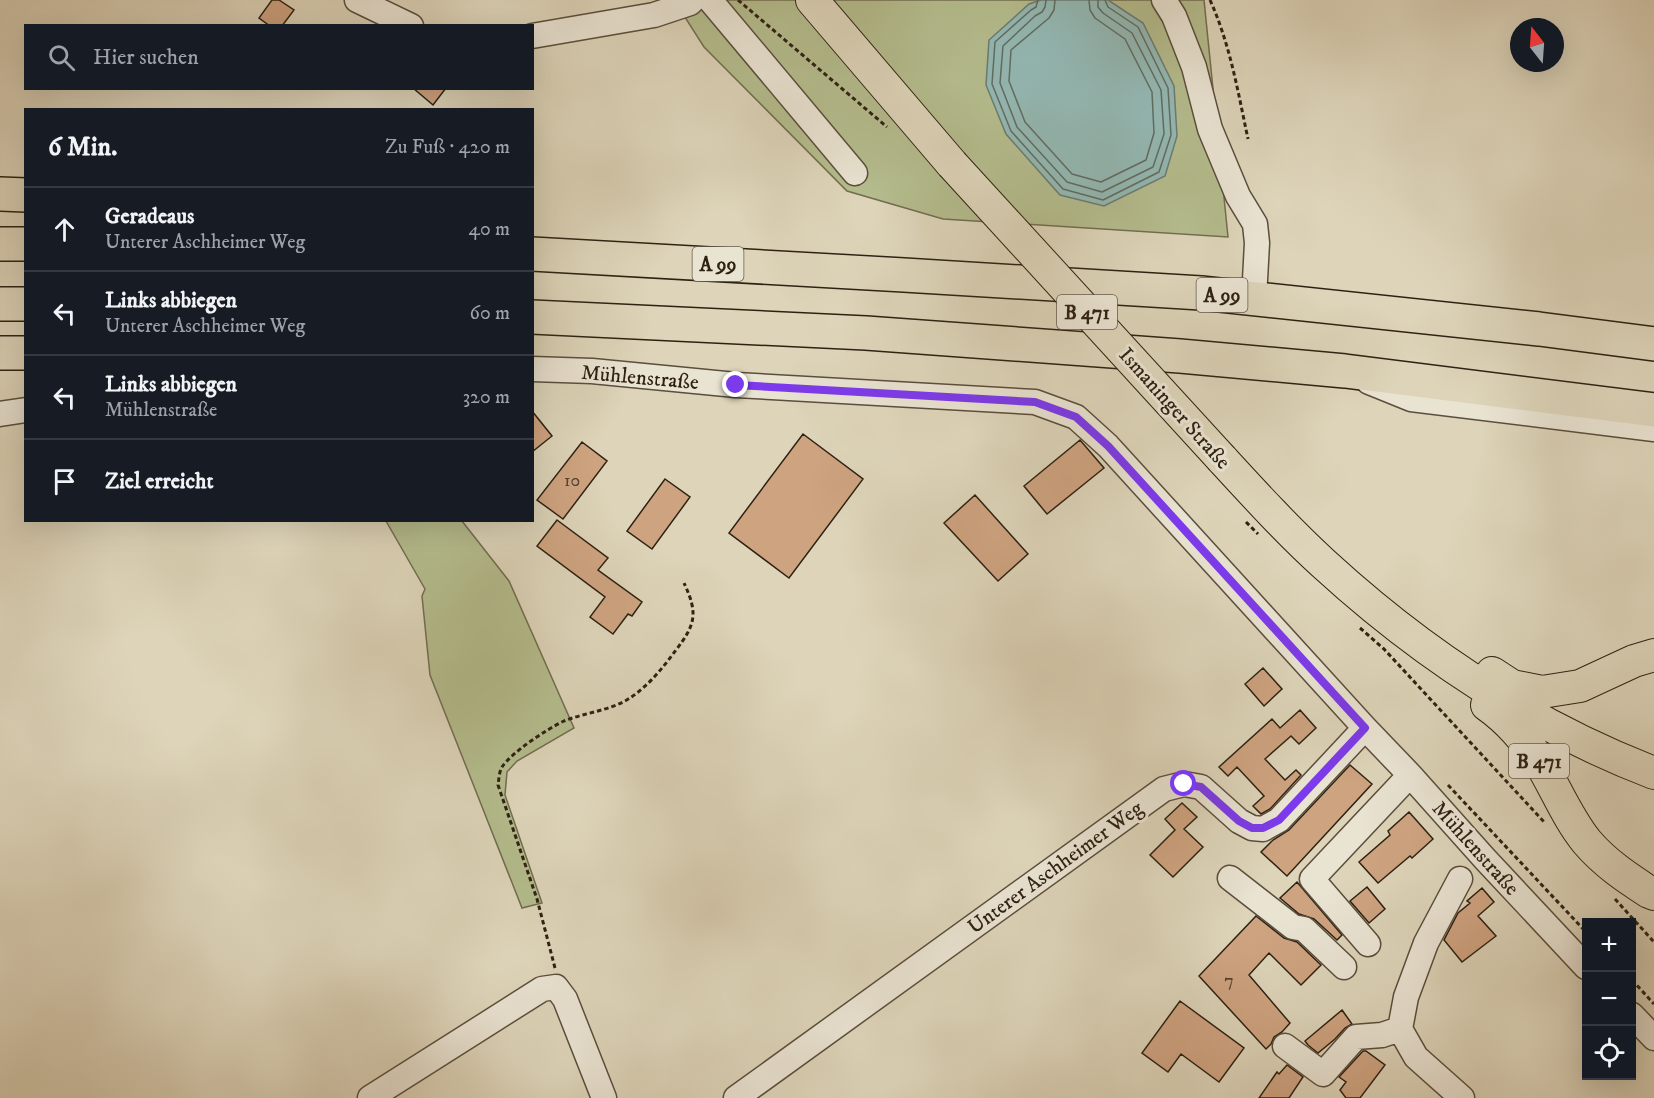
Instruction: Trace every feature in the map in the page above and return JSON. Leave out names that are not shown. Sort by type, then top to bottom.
[{"type":"highway","points":[[0,194],[24,195]]},
{"type":"highway","points":[[0,244],[24,244]]},
{"type":"highway","name":"A 99","points":[[534,254],[975,279],[1254,298],[1515,326],[1654,344]]},
{"type":"highway","points":[[0,304],[24,304]]},
{"type":"highway","points":[[534,316],[866,333],[1180,356],[1345,371],[1654,410]]},
{"type":"highway","points":[[0,353],[24,353]]},
{"type":"main road","name":"Ismaninger Straße","points":[[812,0],[952,164],[1295,537],[1352,589],[1412,637]]},
{"type":"main road","name":"B 471","points":[[1412,637],[1443,644],[1512,686],[1542,692],[1580,686],[1634,661],[1654,655]]},
{"type":"main road","name":"B 471","points":[[1412,637],[1432,666],[1495,711],[1518,733],[1539,760],[1564,807],[1586,841],[1613,868],[1654,894]]},
{"type":"main road","points":[[1412,637],[1464,674],[1525,712],[1580,740],[1654,773]]},
{"type":"street","points":[[357,0],[407,24]]},
{"type":"street","points":[[534,36],[654,15],[693,0]]},
{"type":"street","points":[[710,0],[855,173]]},
{"type":"street","points":[[1164,0],[1174,16],[1194,67],[1210,129],[1238,196],[1255,224],[1257,243],[1254,298]]},
{"type":"street","name":"Mühlenstraße","points":[[534,369],[592,371],[747,386],[1035,402],[1076,417],[1108,446],[1485,859],[1582,962]]},
{"type":"street","points":[[1345,371],[1411,399],[1654,429]]},
{"type":"street","points":[[0,414],[24,410]]},
{"type":"street","name":"Unterer Aschheimer Weg","points":[[736,1098],[1164,789],[1184,784],[1201,787],[1239,821],[1252,828],[1263,828],[1279,820],[1365,728]]},
{"type":"street","points":[[1230,878],[1293,927],[1305,929],[1340,963],[1364,941],[1312,879],[1410,775]]},
{"type":"street","points":[[1460,879],[1426,943],[1406,997],[1400,1029],[1416,1057],[1462,1098]]},
{"type":"street","points":[[370,1098],[542,988],[556,987],[565,999],[604,1098]]},
{"type":"street","points":[[1636,1019],[1654,1038]]},
{"type":"street","points":[[1285,1046],[1323,1074],[1356,1037],[1382,1035],[1400,1029]]},
{"type":"path","points":[[738,0],[888,127]]},
{"type":"path","points":[[1210,0],[1221,25],[1236,80],[1248,139]]},
{"type":"path","points":[[1242,517],[1257,534]]},
{"type":"path","points":[[556,987],[557,976],[537,899],[498,784],[500,769],[514,754],[552,727],[624,701],[644,688],[666,664],[689,633],[694,613],[684,583]]},
{"type":"path","points":[[1359,627],[1384,649],[1549,828]]},
{"type":"path","name":"Mühlenstraße","points":[[1441,778],[1582,928]]},
{"type":"path","points":[[1614,898],[1654,942]]},
{"type":"path","points":[[1636,984],[1654,1004]]},
{"type":"green space","points":[[674,0],[1204,0],[1228,237],[943,219],[847,191],[704,47]]},
{"type":"green space","points":[[387,522],[463,522],[509,581],[574,728],[517,761],[507,772],[505,795],[542,903],[522,908],[430,675],[422,596],[425,589]]},
{"type":"water","points":[[1041,0],[1108,0],[1143,23],[1174,86],[1177,136],[1165,176],[1104,206],[1060,195],[1006,134],[986,85],[989,40],[1029,4]]},
{"type":"building","points":[[272,0],[279,0],[294,10],[284,24],[267,24],[259,18]]},
{"type":"building","points":[[415,90],[444,90],[433,105]]},
{"type":"building","points":[[534,414],[552,436],[534,450]]},
{"type":"building","points":[[803,434],[863,479],[789,578],[729,533]]},
{"type":"building","points":[[1080,440],[1104,468],[1047,514],[1024,486]]},
{"type":"building","points":[[582,442],[607,461],[563,519],[537,500]]},
{"type":"building","points":[[665,479],[690,497],[652,549],[627,531]]},
{"type":"building","points":[[975,495],[1028,554],[998,581],[944,523]]},
{"type":"building","points":[[557,520],[608,558],[598,570],[642,602],[632,616],[628,614],[613,634],[590,617],[605,597],[537,546]]},
{"type":"building","points":[[1263,668],[1282,689],[1264,706],[1245,684]]},
{"type":"building","points":[[1300,710],[1316,728],[1299,744],[1291,736],[1265,759],[1285,780],[1296,770],[1301,775],[1270,809],[1261,814],[1253,806],[1264,796],[1237,767],[1228,776],[1219,767],[1272,719],[1280,728]]},
{"type":"building","points":[[1350,765],[1372,784],[1287,876],[1261,852],[1273,840],[1289,830]]},
{"type":"building","points":[[1182,803],[1197,817],[1184,829],[1203,847],[1173,877],[1150,855],[1175,830],[1165,819]]},
{"type":"building","points":[[1409,812],[1433,839],[1378,883],[1359,862],[1390,835],[1388,831]]},
{"type":"building","points":[[1297,882],[1342,935],[1337,940],[1314,919],[1299,914],[1280,898]]},
{"type":"building","points":[[1367,887],[1385,909],[1369,923],[1350,901]]},
{"type":"building","points":[[1482,888],[1494,902],[1478,916],[1496,936],[1462,962],[1444,940],[1458,913],[1470,903],[1467,901]]},
{"type":"building","points":[[1256,916],[1284,938],[1297,942],[1321,965],[1301,985],[1269,953],[1249,975],[1290,1023],[1274,1037],[1266,1049],[1199,976]]},
{"type":"building","points":[[1180,1001],[1244,1048],[1219,1082],[1181,1054],[1168,1072],[1142,1053]]},
{"type":"building","points":[[1342,1010],[1352,1024],[1318,1053],[1305,1041]]},
{"type":"building","points":[[1363,1051],[1385,1065],[1360,1098],[1346,1098],[1340,1090],[1346,1082],[1339,1077]]},
{"type":"building","points":[[1287,1065],[1303,1077],[1289,1098],[1259,1098],[1277,1072],[1279,1074]]},
{"type":"route","points":[[736,385],[1035,402],[1076,417],[1108,446],[1365,728],[1279,820],[1263,828],[1252,828],[1239,821],[1201,787],[1184,784]]}]
